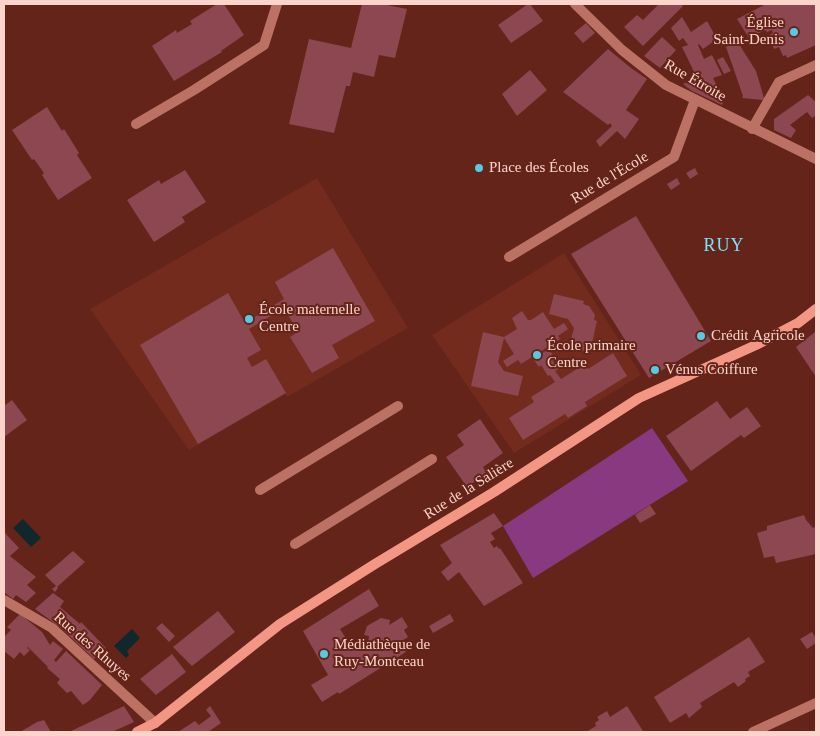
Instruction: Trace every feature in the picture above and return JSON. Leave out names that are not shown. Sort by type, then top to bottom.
[{"type":"main road","name":"Rue de la Salière","points":[[137,732],[155,723],[280,624],[494,492],[639,398],[756,345],[798,323],[816,309]]},
{"type":"street","points":[[136,124],[194,90],[264,45],[277,4]]},
{"type":"street","name":"Rue Étroite","points":[[575,4],[622,50],[666,85],[816,160]]},
{"type":"street","points":[[752,129],[779,82],[816,65]]},
{"type":"street","name":"Rue de l'École","points":[[509,257],[674,157],[695,100]]},
{"type":"street","points":[[260,490],[398,406]]},
{"type":"street","points":[[295,544],[432,459]]},
{"type":"street","name":"Rue des Rhuyes","points":[[4,600],[52,628],[155,723]]},
{"type":"street","points":[[753,732],[816,703]]},
{"type":"shaded area","name":"École maternelle Centre","points":[[317,178],[408,328],[287,397],[285,394],[189,450],[90,309]]},
{"type":"shaded area","name":"École primaire Centre","points":[[564,253],[641,375],[514,453],[432,335]]},
{"type":"shaded area","points":[[652,428],[688,481],[533,578],[503,526]]},
{"type":"water","points":[[23,519],[41,538],[31,547],[13,528]]},
{"type":"water","points":[[132,629],[140,638],[127,651],[129,655],[126,658],[114,646]]},
{"type":"building","points":[[217,4],[224,4],[244,35],[222,52],[174,81],[152,46],[176,30],[177,33],[192,24],[190,21]]},
{"type":"building","points":[[362,4],[382,4],[407,9],[395,58],[379,55],[374,77],[353,72],[350,86],[346,86],[334,133],[289,124],[309,39],[351,48]]},
{"type":"building","points":[[528,4],[543,21],[511,43],[498,25]]},
{"type":"building","points":[[659,4],[681,4],[683,6],[643,46],[624,27],[637,15],[643,20]]},
{"type":"building","name":"Église Saint-Denis","points":[[766,4],[816,4],[816,45],[787,58],[786,55],[783,56],[779,47],[774,49],[768,36],[773,33],[772,30],[767,32],[765,30],[749,38],[737,19]]},
{"type":"building","points":[[682,17],[691,32],[707,21],[717,39],[703,49],[698,45],[704,59],[712,55],[722,75],[713,78],[724,101],[722,105],[692,91],[683,84],[697,78],[682,47],[688,45],[683,38],[679,41],[671,28]]},
{"type":"building","points":[[586,23],[595,33],[583,43],[574,33]]},
{"type":"building","points":[[662,37],[676,50],[660,68],[644,56]]},
{"type":"building","points":[[737,41],[756,71],[763,100],[742,98],[743,96],[726,47]]},
{"type":"building","points":[[608,49],[647,79],[626,110],[639,119],[625,139],[617,131],[600,147],[596,141],[612,126],[610,123],[608,125],[563,92]]},
{"type":"building","points":[[723,57],[731,71],[724,74],[717,60]]},
{"type":"building","points":[[530,70],[547,90],[517,116],[502,94]]},
{"type":"building","points":[[808,95],[816,102],[816,115],[812,118],[807,112],[790,125],[796,130],[791,138],[774,130],[774,119]]},
{"type":"building","points":[[47,107],[62,131],[64,129],[79,153],[77,155],[92,178],[58,200],[42,175],[44,173],[34,159],[32,160],[12,130]]},
{"type":"building","points":[[695,168],[698,174],[690,179],[686,173]]},
{"type":"building","points":[[185,170],[206,202],[182,217],[185,222],[154,242],[127,200],[159,180],[161,184]]},
{"type":"building","points":[[677,178],[680,184],[671,190],[667,184]]},
{"type":"building","points":[[636,216],[711,341],[649,378],[571,254]]},
{"type":"building","points":[[333,248],[375,321],[332,345],[339,358],[312,373],[290,337],[298,332],[284,308],[249,329],[261,350],[247,358],[252,367],[266,359],[286,393],[198,444],[140,345],[228,293],[245,323],[284,299],[275,282]]},
{"type":"building","points":[[554,294],[584,301],[583,304],[589,306],[595,315],[594,320],[597,321],[590,352],[569,347],[574,328],[568,319],[549,314]]},
{"type":"building","points":[[522,311],[528,320],[543,312],[554,329],[564,323],[568,329],[558,336],[560,339],[521,364],[518,360],[507,367],[503,361],[514,354],[504,338],[498,362],[504,371],[523,376],[518,396],[471,386],[483,332],[504,337],[517,329],[512,318]]},
{"type":"building","points":[[815,332],[816,334],[816,377],[796,347]]},
{"type":"building","points":[[549,349],[554,357],[551,358],[558,369],[555,371],[561,379],[585,364],[588,369],[613,353],[627,376],[585,402],[587,406],[568,418],[565,414],[523,440],[509,418],[534,402],[531,397],[555,382],[550,375],[548,376],[541,365],[539,367],[533,359]]},
{"type":"building","points":[[12,400],[27,420],[4,437],[4,406]]},
{"type":"building","points":[[717,401],[730,419],[747,407],[761,426],[744,438],[741,435],[691,471],[666,436]]},
{"type":"building","points":[[480,419],[503,453],[483,467],[487,473],[467,487],[446,457],[464,445],[457,435]]},
{"type":"building","points":[[650,505],[656,514],[640,523],[635,515]]},
{"type":"building","points":[[494,513],[503,526],[491,533],[495,539],[490,542],[494,548],[497,546],[500,548],[523,583],[484,606],[459,572],[448,581],[441,572],[452,563],[440,545]]},
{"type":"building","points":[[804,515],[813,528],[816,526],[816,554],[776,563],[774,556],[764,558],[757,533],[767,530],[767,526]]},
{"type":"building","points":[[5,533],[19,548],[10,556],[36,577],[27,585],[36,593],[26,602],[16,595],[13,599],[4,592]]},
{"type":"building","points":[[73,551],[85,562],[57,587],[55,592],[52,589],[56,586],[45,575]]},
{"type":"building","points":[[369,589],[379,606],[340,629],[354,651],[368,643],[369,636],[364,635],[367,626],[381,618],[390,620],[389,625],[402,617],[408,627],[404,630],[408,637],[400,642],[406,652],[339,694],[338,692],[322,702],[311,685],[328,675],[303,631]]},
{"type":"building","points":[[53,593],[64,601],[60,607],[80,624],[81,622],[106,648],[94,659],[61,628],[35,609]]},
{"type":"building","points":[[218,611],[235,632],[192,666],[173,647]]},
{"type":"building","points":[[20,614],[42,632],[50,645],[53,641],[63,649],[54,660],[56,662],[66,651],[102,685],[90,700],[83,705],[71,691],[67,693],[57,683],[60,679],[28,647],[30,650],[24,656],[20,652],[14,659],[4,651],[4,637],[11,630],[7,627]]},
{"type":"building","points":[[450,614],[454,621],[433,633],[429,626]]},
{"type":"building","points":[[162,623],[175,636],[169,642],[156,628]]},
{"type":"building","points":[[812,632],[816,638],[816,643],[807,649],[800,639]]},
{"type":"building","points":[[749,637],[765,662],[748,672],[750,676],[738,687],[734,682],[700,703],[702,707],[689,718],[686,713],[670,723],[654,697]]},
{"type":"building","points":[[172,654],[186,672],[156,695],[140,679]]},
{"type":"building","points":[[124,706],[134,722],[112,732],[71,731]]},
{"type":"building","points":[[210,706],[221,723],[208,732],[178,732],[195,721],[199,725],[211,716],[206,710]]},
{"type":"building","points":[[627,706],[643,731],[586,732],[596,726],[595,723],[599,720],[597,717],[607,711],[610,717]]},
{"type":"building","points":[[44,720],[51,732],[20,732],[37,722]]},
{"type":"place","name":"Église Saint-Denis","points":[[794,32]]},
{"type":"place","name":"Place des Écoles","points":[[479,168]]},
{"type":"place","name":"École maternelle Centre","points":[[249,319]]},
{"type":"place","name":"Crédit Agricole","points":[[701,336]]},
{"type":"place","name":"École primaire Centre","points":[[537,355]]},
{"type":"place","name":"Vénus Coiffure","points":[[655,370]]},
{"type":"place","name":"Médiathèque de Ruy-Montceau","points":[[324,654]]},
{"type":"district","name":"RUY","points":[[724,246]]}]
